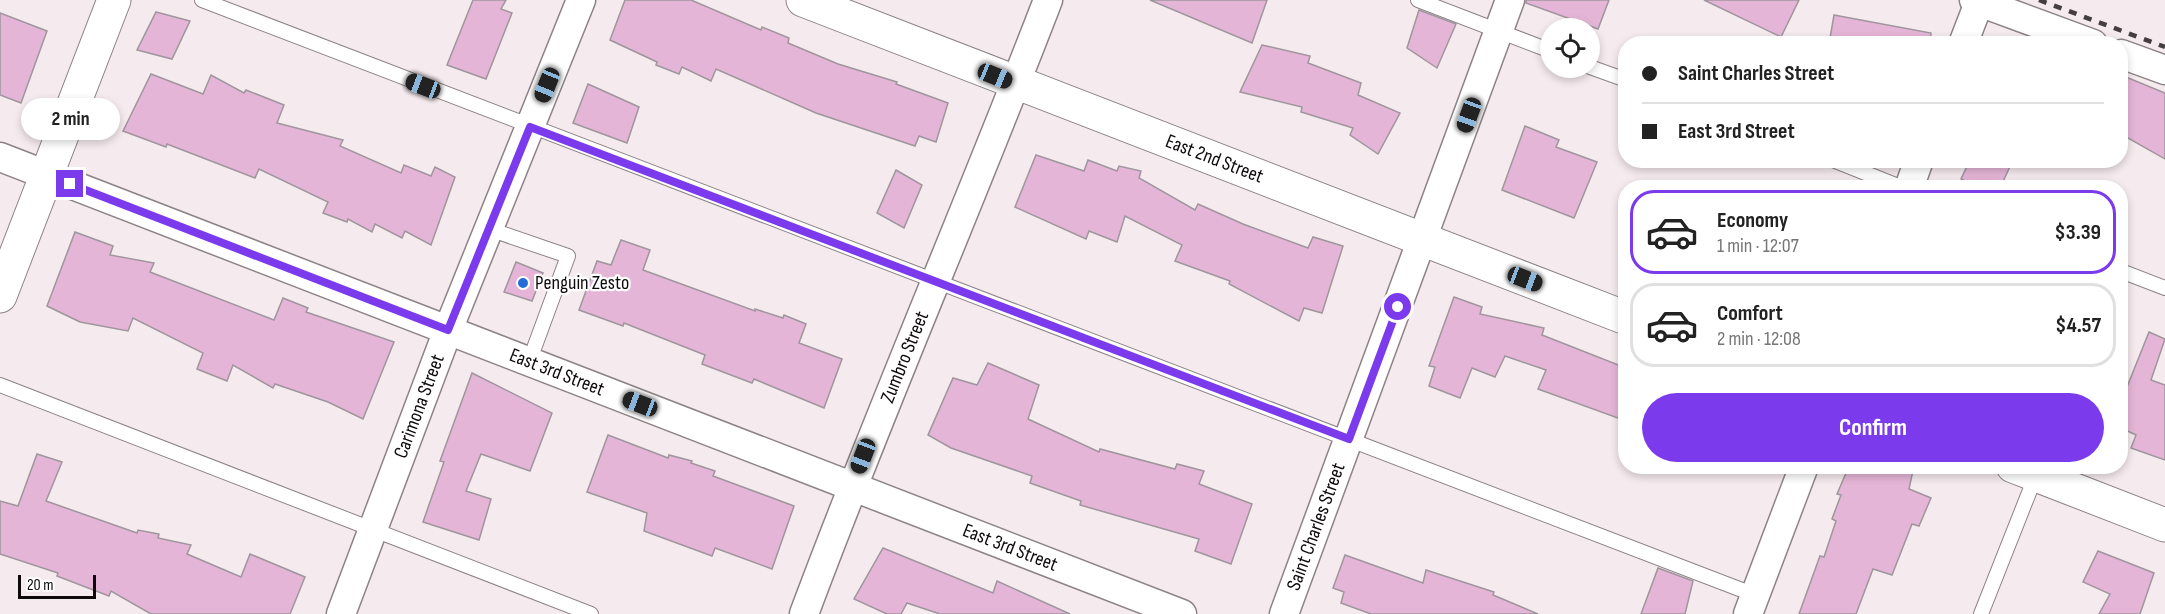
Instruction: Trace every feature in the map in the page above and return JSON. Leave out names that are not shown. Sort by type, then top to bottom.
[{"type":"street","points":[[0,296],[114,0]]},
{"type":"street","name":"Carimona Street","points":[[341,614],[448,330],[581,0]]},
{"type":"street","name":"East 2nd Street","points":[[803,0],[1618,315]]},
{"type":"street","name":"Zumbro Street","points":[[804,614],[852,486],[1048,0]]},
{"type":"street","name":"Saint Charles Street","points":[[1284,614],[1510,0]]},
{"type":"street","points":[[1966,36],[1978,1],[2072,36]]},
{"type":"street","points":[[2128,57],[2165,70]]},
{"type":"street","name":"East 3rd Street","points":[[0,157],[1182,614]]},
{"type":"street","points":[[1751,605],[1801,474]]},
{"type":"street","points":[[2033,474],[2165,525]]},
{"type":"lane","points":[[202,0],[934,283],[1349,439],[1751,605]]},
{"type":"lane","points":[[1418,0],[1540,47]]},
{"type":"lane","points":[[1600,71],[1618,77]]},
{"type":"lane","points":[[1853,168],[1883,180]]},
{"type":"lane","points":[[489,229],[568,256],[529,362]]},
{"type":"lane","points":[[2128,274],[2165,288]]},
{"type":"lane","points":[[0,385],[591,614]]},
{"type":"lane","points":[[1981,614],[2024,474]]},
{"type":"building","points":[[473,0],[506,0],[501,9],[512,13],[486,79],[447,65]]},
{"type":"building","points":[[625,0],[691,0],[761,30],[762,27],[789,38],[788,43],[838,64],[897,82],[896,84],[948,103],[936,142],[919,136],[915,146],[816,113],[716,69],[711,81],[682,67],[679,74],[656,65],[657,62],[610,40]]},
{"type":"building","points":[[1150,0],[1267,0],[1252,43]]},
{"type":"building","points":[[1526,0],[1609,0],[1600,24],[1600,18],[1568,18],[1526,3]]},
{"type":"building","points":[[1704,0],[1799,0],[1781,36]]},
{"type":"building","points":[[1419,10],[1456,24],[1437,68],[1407,48]]},
{"type":"building","points":[[156,12],[190,21],[172,59],[137,50]]},
{"type":"building","points":[[0,13],[47,31],[21,103],[0,95]]},
{"type":"building","points":[[1834,15],[1931,33],[1931,36],[1830,36]]},
{"type":"building","points":[[1262,45],[1310,56],[1308,63],[1361,83],[1358,95],[1400,113],[1378,154],[1350,135],[1353,128],[1301,112],[1302,107],[1240,92]]},
{"type":"building","points":[[151,74],[203,94],[211,75],[244,93],[246,90],[284,105],[277,123],[343,140],[340,146],[401,173],[404,165],[431,176],[435,167],[455,177],[431,245],[405,231],[402,238],[375,224],[372,232],[348,219],[347,222],[323,213],[328,202],[259,169],[255,178],[167,144],[166,147],[123,131]]},
{"type":"building","points":[[2128,78],[2165,93],[2165,159],[2128,138]]},
{"type":"building","points":[[588,84],[639,107],[627,143],[573,123]]},
{"type":"building","points":[[1525,126],[1559,140],[1556,147],[1597,162],[1574,218],[1502,190]]},
{"type":"building","points":[[1036,155],[1084,171],[1088,160],[1117,171],[1119,166],[1141,171],[1139,178],[1195,210],[1198,204],[1243,224],[1308,248],[1313,237],[1343,246],[1322,313],[1304,308],[1299,321],[1229,284],[1230,281],[1175,261],[1182,245],[1125,216],[1117,242],[1089,231],[1086,239],[1015,207]]},
{"type":"building","points":[[1966,168],[2009,168],[2004,180],[1961,179]]},
{"type":"building","points":[[896,170],[922,185],[904,228],[877,213]]},
{"type":"building","points":[[75,232],[113,246],[110,255],[154,263],[150,272],[274,320],[283,298],[308,308],[306,312],[394,342],[363,419],[328,402],[275,384],[273,388],[233,365],[227,381],[197,369],[203,353],[133,318],[128,331],[80,322],[47,306]]},
{"type":"building","points":[[621,240],[650,250],[643,270],[755,311],[755,309],[783,318],[784,315],[806,324],[799,343],[842,359],[824,408],[754,379],[752,383],[702,364],[705,355],[624,323],[623,326],[579,310],[597,261],[611,265]]},
{"type":"building","name":"Penguin Zesto","points":[[516,262],[543,273],[532,301],[504,292]]},
{"type":"building","points":[[1454,297],[1482,307],[1480,314],[1544,328],[1542,335],[1618,365],[1618,418],[1538,389],[1546,370],[1505,356],[1495,377],[1472,368],[1460,398],[1429,386],[1435,367],[1429,366]]},
{"type":"building","points":[[2149,332],[2165,339],[2151,380],[2165,385],[2165,460],[2131,448],[2136,435],[2128,431],[2128,384]]},
{"type":"building","points":[[988,363],[1039,385],[1028,419],[1099,452],[1100,449],[1175,469],[1177,464],[1204,471],[1199,484],[1252,504],[1231,564],[1195,551],[1199,539],[1080,505],[1081,501],[1030,483],[1032,476],[951,448],[928,435],[953,378],[977,385]]},
{"type":"building","points":[[472,373],[552,413],[530,471],[481,454],[466,491],[491,499],[479,540],[423,522],[444,462],[440,461]]},
{"type":"building","points":[[608,435],[668,458],[669,455],[692,461],[691,463],[715,471],[713,476],[794,506],[772,569],[715,548],[712,556],[644,531],[647,513],[587,492]]},
{"type":"building","points":[[37,454],[62,462],[46,501],[137,533],[138,530],[159,534],[158,538],[191,545],[187,554],[241,577],[250,554],[305,577],[290,614],[151,614],[111,591],[109,596],[57,576],[58,573],[0,554],[0,501],[18,506]]},
{"type":"building","points":[[1846,474],[1912,474],[1909,489],[1931,498],[1919,526],[1912,524],[1892,575],[1873,569],[1856,614],[1799,614],[1820,556],[1824,557],[1836,521],[1832,519],[1841,495],[1837,494]]},
{"type":"building","points":[[883,548],[993,593],[997,581],[1070,614],[940,614],[907,603],[901,614],[887,614],[854,599]]},
{"type":"building","points":[[2098,551],[2154,573],[2140,614],[2099,614],[2110,594],[2083,582]]},
{"type":"building","points":[[1345,555],[1423,583],[1426,570],[1494,592],[1493,595],[1538,614],[1371,614],[1341,603],[1344,592],[1333,588]]},
{"type":"building","points":[[1658,568],[1693,581],[1685,614],[1641,614]]},
{"type":"railway","points":[[2039,0],[2165,47]]},
{"type":"place","name":"Penguin Zesto","points":[[523,283]]},
{"type":"route","points":[[70,184],[448,330],[530,127],[949,289],[1349,439],[1398,307]]}]
